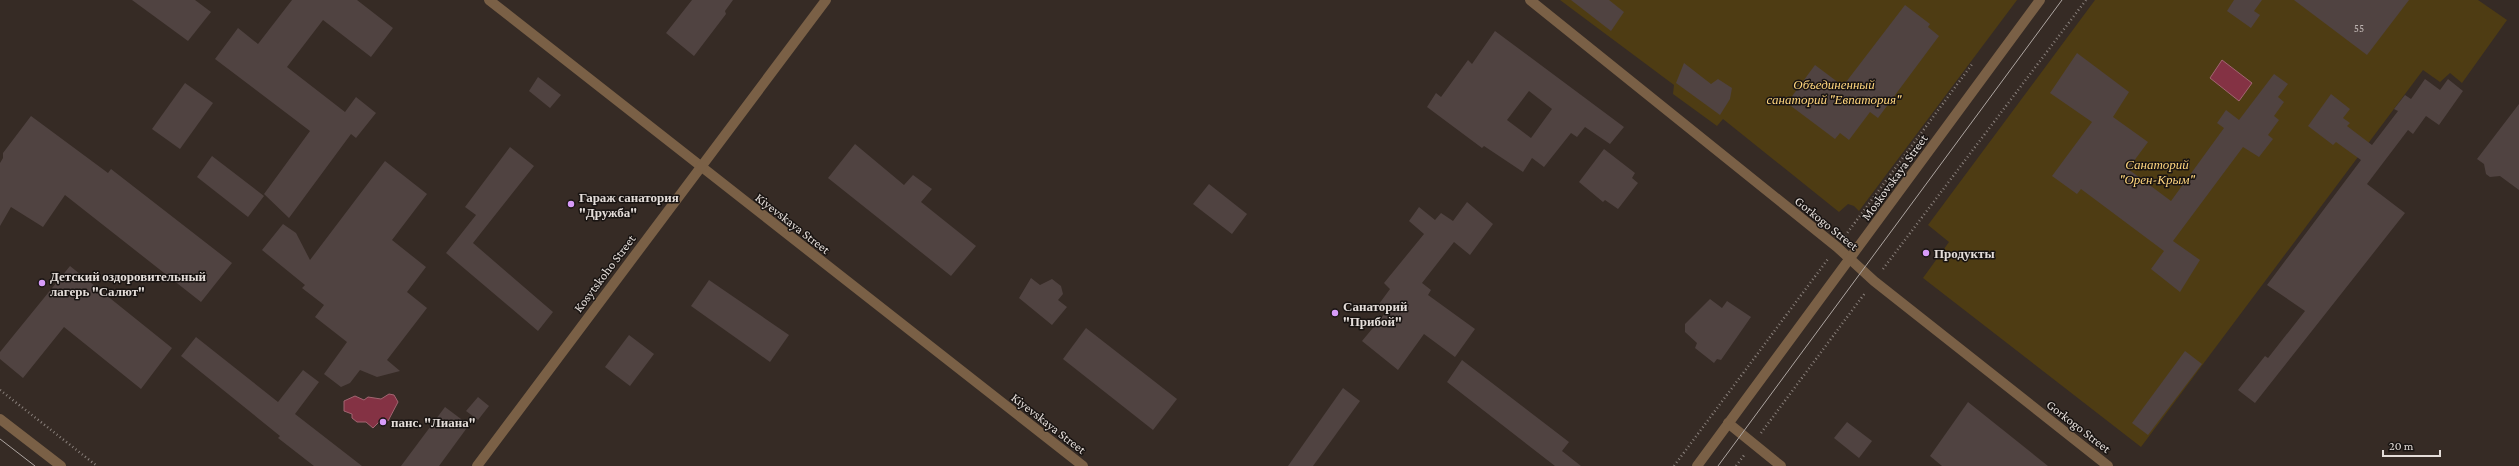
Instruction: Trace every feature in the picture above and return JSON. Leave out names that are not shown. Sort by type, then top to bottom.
[{"type":"street","name":"Kiyevskaya Street","points":[[489,0],[1083,466]]},
{"type":"street","name":"Kosytskoho Street","points":[[477,466],[826,0]]},
{"type":"street","name":"Gorkogo Street","points":[[1530,0],[1837,247],[1874,282],[2108,466]]},
{"type":"street","name":"Moskovskaya Street","points":[[1697,466],[2040,0]]},
{"type":"street","points":[[0,419],[61,466]]},
{"type":"street","points":[[1728,422],[1781,466]]},
{"type":"path","points":[[1736,466],[2086,0]]},
{"type":"path","points":[[1674,466],[1978,58]]},
{"type":"path","points":[[0,390],[97,466]]},
{"type":"green space","name":"Объединенный санаторий \"Евпатория\"","points":[[1560,0],[2017,0],[1859,211],[1854,206],[1848,204],[1839,212],[1723,119],[1717,126],[1673,94],[1674,85]]},
{"type":"green space","name":"Санаторий \"Орен-Крым\"","points":[[2095,0],[2478,0],[2507,20],[2462,83],[2450,73],[2440,82],[2423,70],[2141,447],[1923,278],[1949,242],[1928,225]]},
{"type":"shaded area","points":[[2222,60],[2252,83],[2239,101],[2210,78]]},
{"type":"shaded area","points":[[389,394],[394,395],[398,402],[388,421],[380,421],[373,428],[366,422],[357,422],[352,418],[352,414],[344,411],[344,401],[355,396],[364,400],[368,397],[381,399]]},
{"type":"building","points":[[132,0],[195,0],[211,12],[188,41]]},
{"type":"building","points":[[292,0],[357,0],[393,28],[371,57],[323,20],[287,67],[345,112],[356,97],[376,113],[356,138],[351,134],[289,218],[264,194],[310,131],[215,59],[238,28],[258,44]]},
{"type":"building","points":[[692,0],[733,0],[725,11],[726,14],[694,56],[666,33]]},
{"type":"building","points":[[1571,0],[1609,0],[1624,12],[1611,31]]},
{"type":"building","points":[[2234,0],[2262,0],[2254,11],[2260,15],[2251,28],[2227,11]]},
{"type":"building","points":[[2294,0],[2409,0],[2367,55]]},
{"type":"building","points":[[1905,5],[1930,24],[1928,27],[1939,36],[1878,118],[1870,112],[1849,140],[1840,133],[1835,139],[1787,103],[1815,65],[1843,86]]},
{"type":"building","points":[[1495,31],[1624,127],[1610,144],[1585,127],[1577,137],[1571,133],[1544,167],[1532,158],[1523,172],[1484,146],[1482,148],[1427,107],[1436,93],[1441,97],[1468,60],[1472,64]],"holes":[[[1529,91],[1552,109],[1531,138],[1507,120]]]},
{"type":"building","points":[[2077,53],[2129,92],[2113,117],[2148,142],[2128,169],[2171,201],[2224,128],[2217,123],[2226,110],[2239,120],[2274,74],[2288,84],[2278,97],[2284,102],[2274,116],[2279,120],[2268,135],[2273,139],[2259,157],[2243,147],[2173,241],[2200,260],[2180,292],[2151,269],[2164,251],[2081,189],[2077,194],[2052,176],[2092,122],[2050,93]]},
{"type":"building","points":[[1684,63],[1711,84],[1718,79],[1732,88],[1730,99],[1720,115],[1676,83]]},
{"type":"building","points":[[538,77],[561,95],[550,108],[529,91]]},
{"type":"building","points":[[2425,79],[2440,90],[2448,79],[2463,91],[2439,125],[2426,116],[2413,134],[2408,130],[2367,184],[2405,213],[2255,403],[2238,390],[2265,356],[2268,358],[2305,311],[2267,285],[2361,160],[2336,142],[2333,145],[2308,126],[2331,94],[2350,109],[2343,118],[2350,123],[2347,126],[2372,145],[2398,111],[2394,109],[2405,95],[2411,99]]},
{"type":"building","points":[[185,83],[213,103],[180,149],[152,129]]},
{"type":"building","points":[[2519,104],[2519,190],[2500,176],[2490,177],[2486,174],[2484,164],[2477,159]]},
{"type":"building","points":[[31,116],[108,173],[111,169],[232,263],[201,302],[65,195],[43,227],[11,207],[0,226],[0,163],[3,158],[3,153]]},
{"type":"building","points":[[855,144],[904,185],[913,175],[932,189],[921,202],[976,246],[951,276],[828,178]]},
{"type":"building","points":[[510,147],[534,166],[473,243],[553,312],[538,331],[446,253],[476,215],[465,207]]},
{"type":"building","points":[[1604,149],[1635,173],[1632,178],[1638,183],[1618,209],[1605,200],[1603,202],[1579,182]]},
{"type":"building","points":[[212,156],[264,196],[248,217],[197,177]]},
{"type":"building","points":[[385,161],[427,194],[392,240],[426,267],[407,292],[427,308],[387,360],[400,371],[377,377],[360,370],[350,383],[341,387],[324,374],[347,342],[315,317],[324,305],[302,288],[305,285],[262,250],[283,224],[296,233],[310,260]]},
{"type":"building","points":[[1209,184],[1247,214],[1232,234],[1193,204]]},
{"type":"building","points":[[1467,202],[1493,224],[1470,255],[1454,242],[1422,283],[1431,290],[1428,295],[1475,329],[1455,357],[1424,334],[1398,370],[1362,341],[1387,311],[1379,304],[1390,289],[1384,283],[1424,234],[1409,221],[1419,207],[1435,220],[1441,213],[1453,221]]},
{"type":"building","points":[[70,266],[172,348],[141,389],[64,327],[23,378],[0,359],[0,352]]},
{"type":"building","points":[[1031,278],[1040,285],[1052,279],[1061,286],[1063,294],[1058,300],[1067,307],[1052,325],[1019,298]]},
{"type":"building","points":[[709,280],[789,335],[770,362],[691,306]]},
{"type":"building","points":[[1710,299],[1722,308],[1727,301],[1751,317],[1721,360],[1717,359],[1714,363],[1695,348],[1697,343],[1685,332],[1685,324]]},
{"type":"building","points":[[1086,328],[1177,399],[1153,430],[1063,359]]},
{"type":"building","points":[[629,335],[654,354],[630,386],[605,367]]},
{"type":"building","points":[[196,337],[278,402],[303,370],[319,382],[295,414],[362,466],[314,466],[278,438],[280,436],[181,356]]},
{"type":"building","points":[[2185,351],[2202,364],[2148,435],[2132,423]]},
{"type":"building","points":[[1462,360],[1569,442],[1562,451],[1581,466],[1555,466],[1447,382]]},
{"type":"building","points":[[1343,388],[1360,401],[1313,466],[1288,466]]},
{"type":"building","points":[[478,397],[489,406],[478,420],[466,411]]},
{"type":"building","points":[[1968,402],[2048,466],[1942,466],[1930,456]]},
{"type":"building","points":[[445,407],[469,425],[439,466],[401,466]]},
{"type":"building","points":[[1847,422],[1872,441],[1859,458],[1834,438]]},
{"type":"tram line","points":[[1718,466],[2062,0]]},
{"type":"tram line","points":[[0,439],[35,466]]},
{"type":"place","name":"Гараж санатория \"Дружба\"","points":[[571,204]]},
{"type":"place","name":"Продукты","points":[[1926,253]]},
{"type":"place","name":"Детский оздоровительный лагерь \"Салют\"","points":[[42,283]]},
{"type":"place","name":"Санаторий \"Прибой\"","points":[[1335,313]]},
{"type":"place","name":"панс. \"Лиана\"","points":[[383,422]]}]
